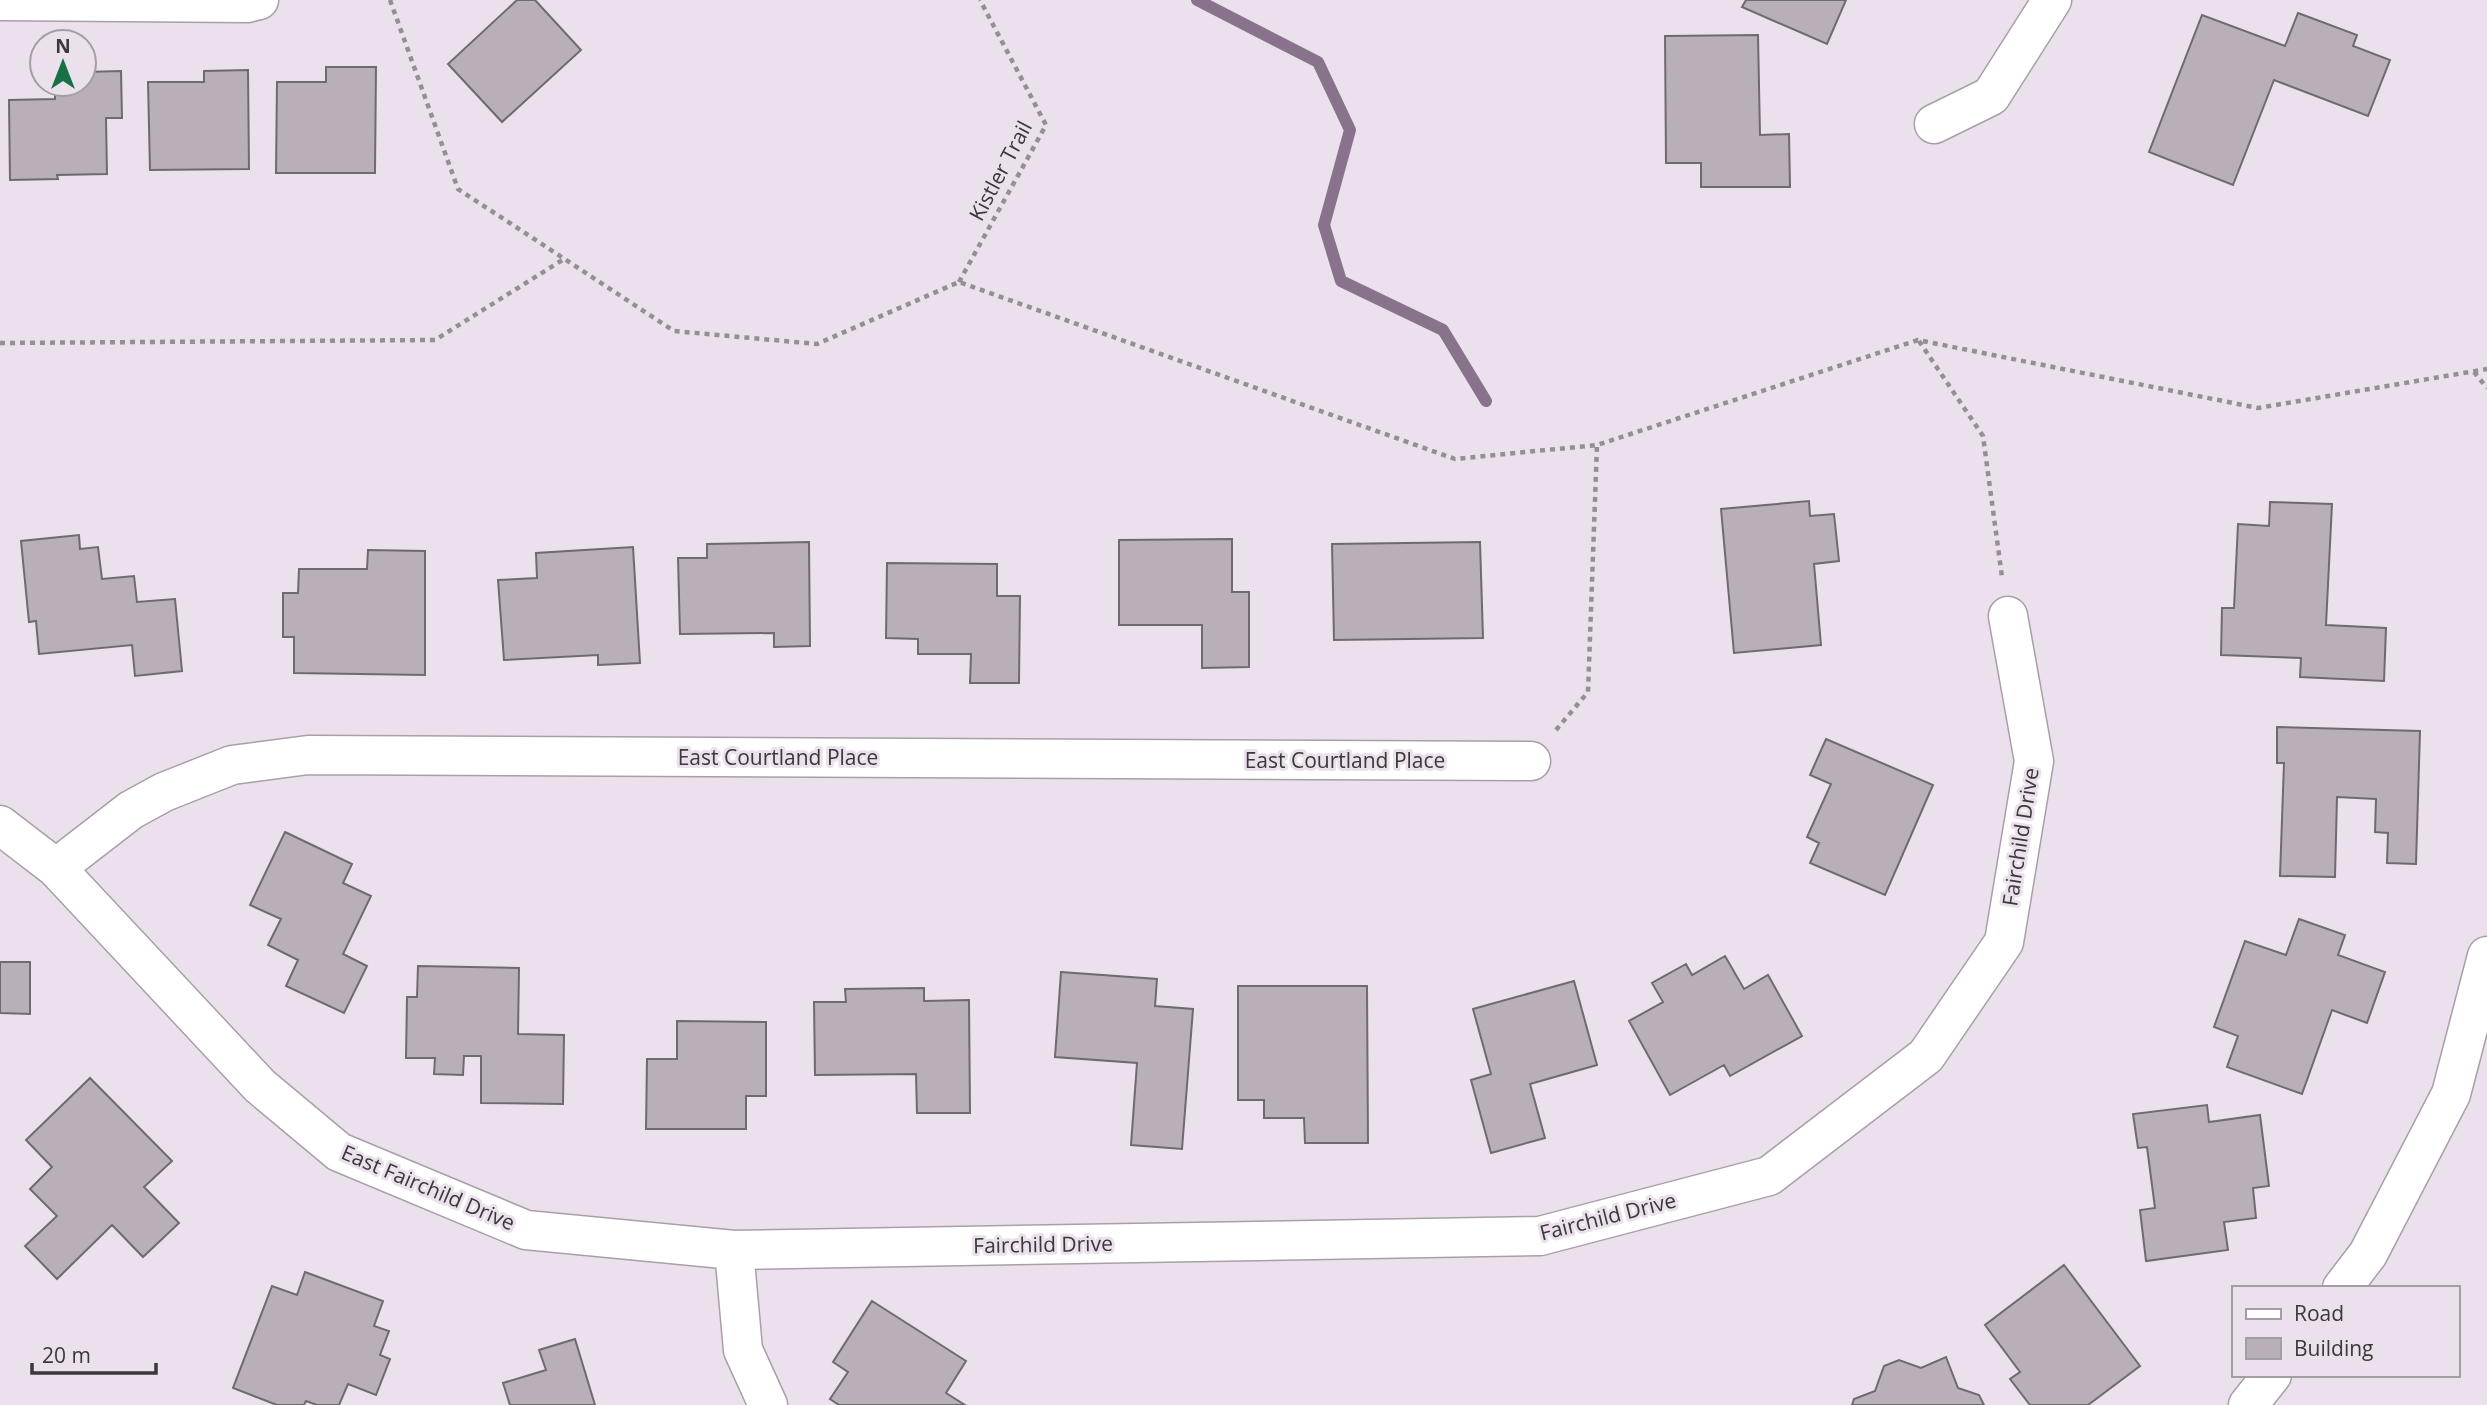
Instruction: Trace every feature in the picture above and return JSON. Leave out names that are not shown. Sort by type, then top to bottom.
[{"type":"street","points":[[0,1],[247,3],[259,0]]},
{"type":"street","points":[[1934,124],[1991,96],[2052,0]]},
{"type":"street","name":"Fairchild Drive","points":[[734,1250],[1540,1237],[1769,1176],[1926,1056],[2004,942],[2034,761],[2008,616]]},
{"type":"street","name":"East Courtland Place","points":[[56,868],[131,810],[164,792],[232,765],[308,755],[1531,761]]},
{"type":"street","name":"East Fairchild Drive","points":[[0,825],[56,868],[260,1086],[338,1152],[526,1230],[734,1250]]},
{"type":"street","points":[[2344,1286],[2368,1254],[2451,1094],[2487,956]]},
{"type":"street","points":[[734,1250],[743,1350],[768,1405]]},
{"type":"street","points":[[2248,1405],[2270,1377]]},
{"type":"path","points":[[390,0],[458,190],[674,331],[817,344],[959,282],[1455,459],[1597,445],[1918,340],[2258,408],[2487,369]]},
{"type":"path","name":"Kistler Trail","points":[[959,282],[1046,125],[980,0]]},
{"type":"path","points":[[0,343],[435,340],[564,258]]},
{"type":"path","points":[[1918,340],[1983,436],[2008,616]]},
{"type":"path","points":[[2473,372],[2487,388]]},
{"type":"path","points":[[1531,761],[1588,692],[1597,445]]},
{"type":"building","points":[[517,0],[535,0],[581,50],[502,122],[448,64]]},
{"type":"building","points":[[1746,0],[1846,0],[1827,44],[1742,7]]},
{"type":"building","points":[[2298,13],[2357,35],[2353,46],[2390,60],[2368,116],[2274,80],[2233,185],[2149,152],[2202,15],[2285,46]]},
{"type":"building","points":[[1758,35],[1760,135],[1789,134],[1790,187],[1701,187],[1701,163],[1666,163],[1665,36]]},
{"type":"building","points":[[326,67],[376,67],[375,173],[276,173],[277,82],[326,82]]},
{"type":"building","points":[[248,70],[249,169],[150,170],[148,82],[204,82],[204,71]]},
{"type":"building","points":[[121,71],[122,118],[106,118],[107,174],[10,180],[9,100],[98,98],[98,72]]},
{"type":"building","points":[[1809,501],[1810,516],[1834,514],[1839,561],[1814,564],[1821,645],[1734,653],[1721,509]]},
{"type":"building","points":[[2270,502],[2332,504],[2326,625],[2386,628],[2384,681],[2300,677],[2301,658],[2221,655],[2222,608],[2234,608],[2238,524],[2269,526]]},
{"type":"building","points":[[79,535],[80,549],[98,547],[102,579],[134,576],[137,602],[175,599],[182,671],[135,676],[132,645],[39,654],[36,621],[29,622],[21,541]]},
{"type":"building","points":[[1232,539],[1232,592],[1249,592],[1249,667],[1202,668],[1202,625],[1119,625],[1119,540]]},
{"type":"building","points":[[809,542],[810,646],[774,647],[774,633],[680,634],[678,558],[707,558],[707,544]]},
{"type":"building","points":[[1480,542],[1483,638],[1334,640],[1332,544]]},
{"type":"building","points":[[633,547],[640,663],[598,665],[598,655],[504,660],[498,580],[537,578],[536,553]]},
{"type":"building","points":[[368,550],[425,551],[425,675],[294,673],[294,637],[283,637],[283,593],[298,593],[299,569],[367,569]]},
{"type":"building","points":[[887,563],[997,564],[997,596],[1020,596],[1019,683],[970,683],[971,654],[918,654],[918,639],[886,638]]},
{"type":"building","points":[[2277,727],[2420,731],[2416,864],[2387,863],[2388,833],[2375,832],[2376,799],[2337,797],[2335,877],[2280,876],[2284,763],[2277,763]]},
{"type":"building","points":[[1826,739],[1933,785],[1885,895],[1810,863],[1819,843],[1807,837],[1831,784],[1810,775]]},
{"type":"building","points":[[285,832],[352,864],[343,883],[371,896],[343,954],[367,966],[344,1013],[286,986],[298,960],[268,945],[281,919],[250,905]]},
{"type":"building","points":[[2299,919],[2345,935],[2338,955],[2385,972],[2367,1023],[2332,1010],[2302,1094],[2227,1067],[2238,1036],[2214,1027],[2245,941],[2286,955]]},
{"type":"building","points":[[1725,956],[1744,989],[1768,975],[1802,1036],[1730,1076],[1724,1065],[1670,1095],[1629,1021],[1663,1002],[1652,983],[1686,964],[1692,975]]},
{"type":"building","points":[[0,962],[30,962],[30,1014],[0,1013]]},
{"type":"building","points":[[418,966],[519,968],[518,1034],[564,1035],[563,1104],[481,1103],[481,1056],[464,1056],[463,1075],[434,1074],[435,1058],[406,1058],[407,997],[417,997]]},
{"type":"building","points":[[1061,972],[1157,979],[1155,1006],[1193,1009],[1182,1149],[1131,1145],[1137,1063],[1055,1057]]},
{"type":"building","points":[[1574,981],[1597,1065],[1530,1084],[1545,1138],[1491,1153],[1471,1080],[1491,1074],[1473,1009]]},
{"type":"building","points":[[1238,986],[1367,986],[1368,1143],[1305,1143],[1304,1118],[1264,1118],[1264,1100],[1238,1100]]},
{"type":"building","points":[[924,988],[924,1001],[969,1000],[970,1113],[917,1113],[916,1074],[815,1075],[814,1002],[846,1002],[845,989]]},
{"type":"building","points":[[677,1021],[766,1022],[766,1096],[746,1096],[746,1129],[646,1129],[647,1059],[677,1059]]},
{"type":"building","points":[[90,1078],[172,1161],[144,1187],[179,1223],[143,1257],[112,1225],[57,1279],[25,1246],[57,1216],[30,1189],[52,1167],[26,1140]]},
{"type":"building","points":[[2207,1105],[2209,1122],[2260,1115],[2269,1186],[2253,1188],[2256,1218],[2224,1222],[2228,1250],[2146,1261],[2140,1210],[2155,1208],[2147,1147],[2138,1148],[2133,1114]]},
{"type":"building","points":[[2064,1265],[2140,1366],[2088,1405],[2030,1405],[2010,1379],[2020,1372],[1985,1325]]},
{"type":"building","points":[[305,1272],[383,1301],[374,1326],[389,1331],[380,1355],[390,1359],[376,1395],[348,1384],[339,1405],[317,1405],[306,1401],[304,1405],[277,1405],[233,1388],[272,1286],[297,1295]]},
{"type":"building","points":[[872,1301],[966,1361],[946,1393],[965,1405],[839,1405],[830,1399],[848,1372],[833,1362]]},
{"type":"building","points":[[575,1339],[595,1405],[510,1405],[503,1383],[546,1370],[539,1350]]},
{"type":"building","points":[[1946,1357],[1958,1388],[1979,1395],[1984,1405],[1852,1405],[1854,1399],[1875,1391],[1884,1366],[1899,1360],[1921,1368]]},
{"type":"waterway","points":[[1197,0],[1318,62],[1350,130],[1324,225],[1341,281],[1443,330],[1486,401]]}]
